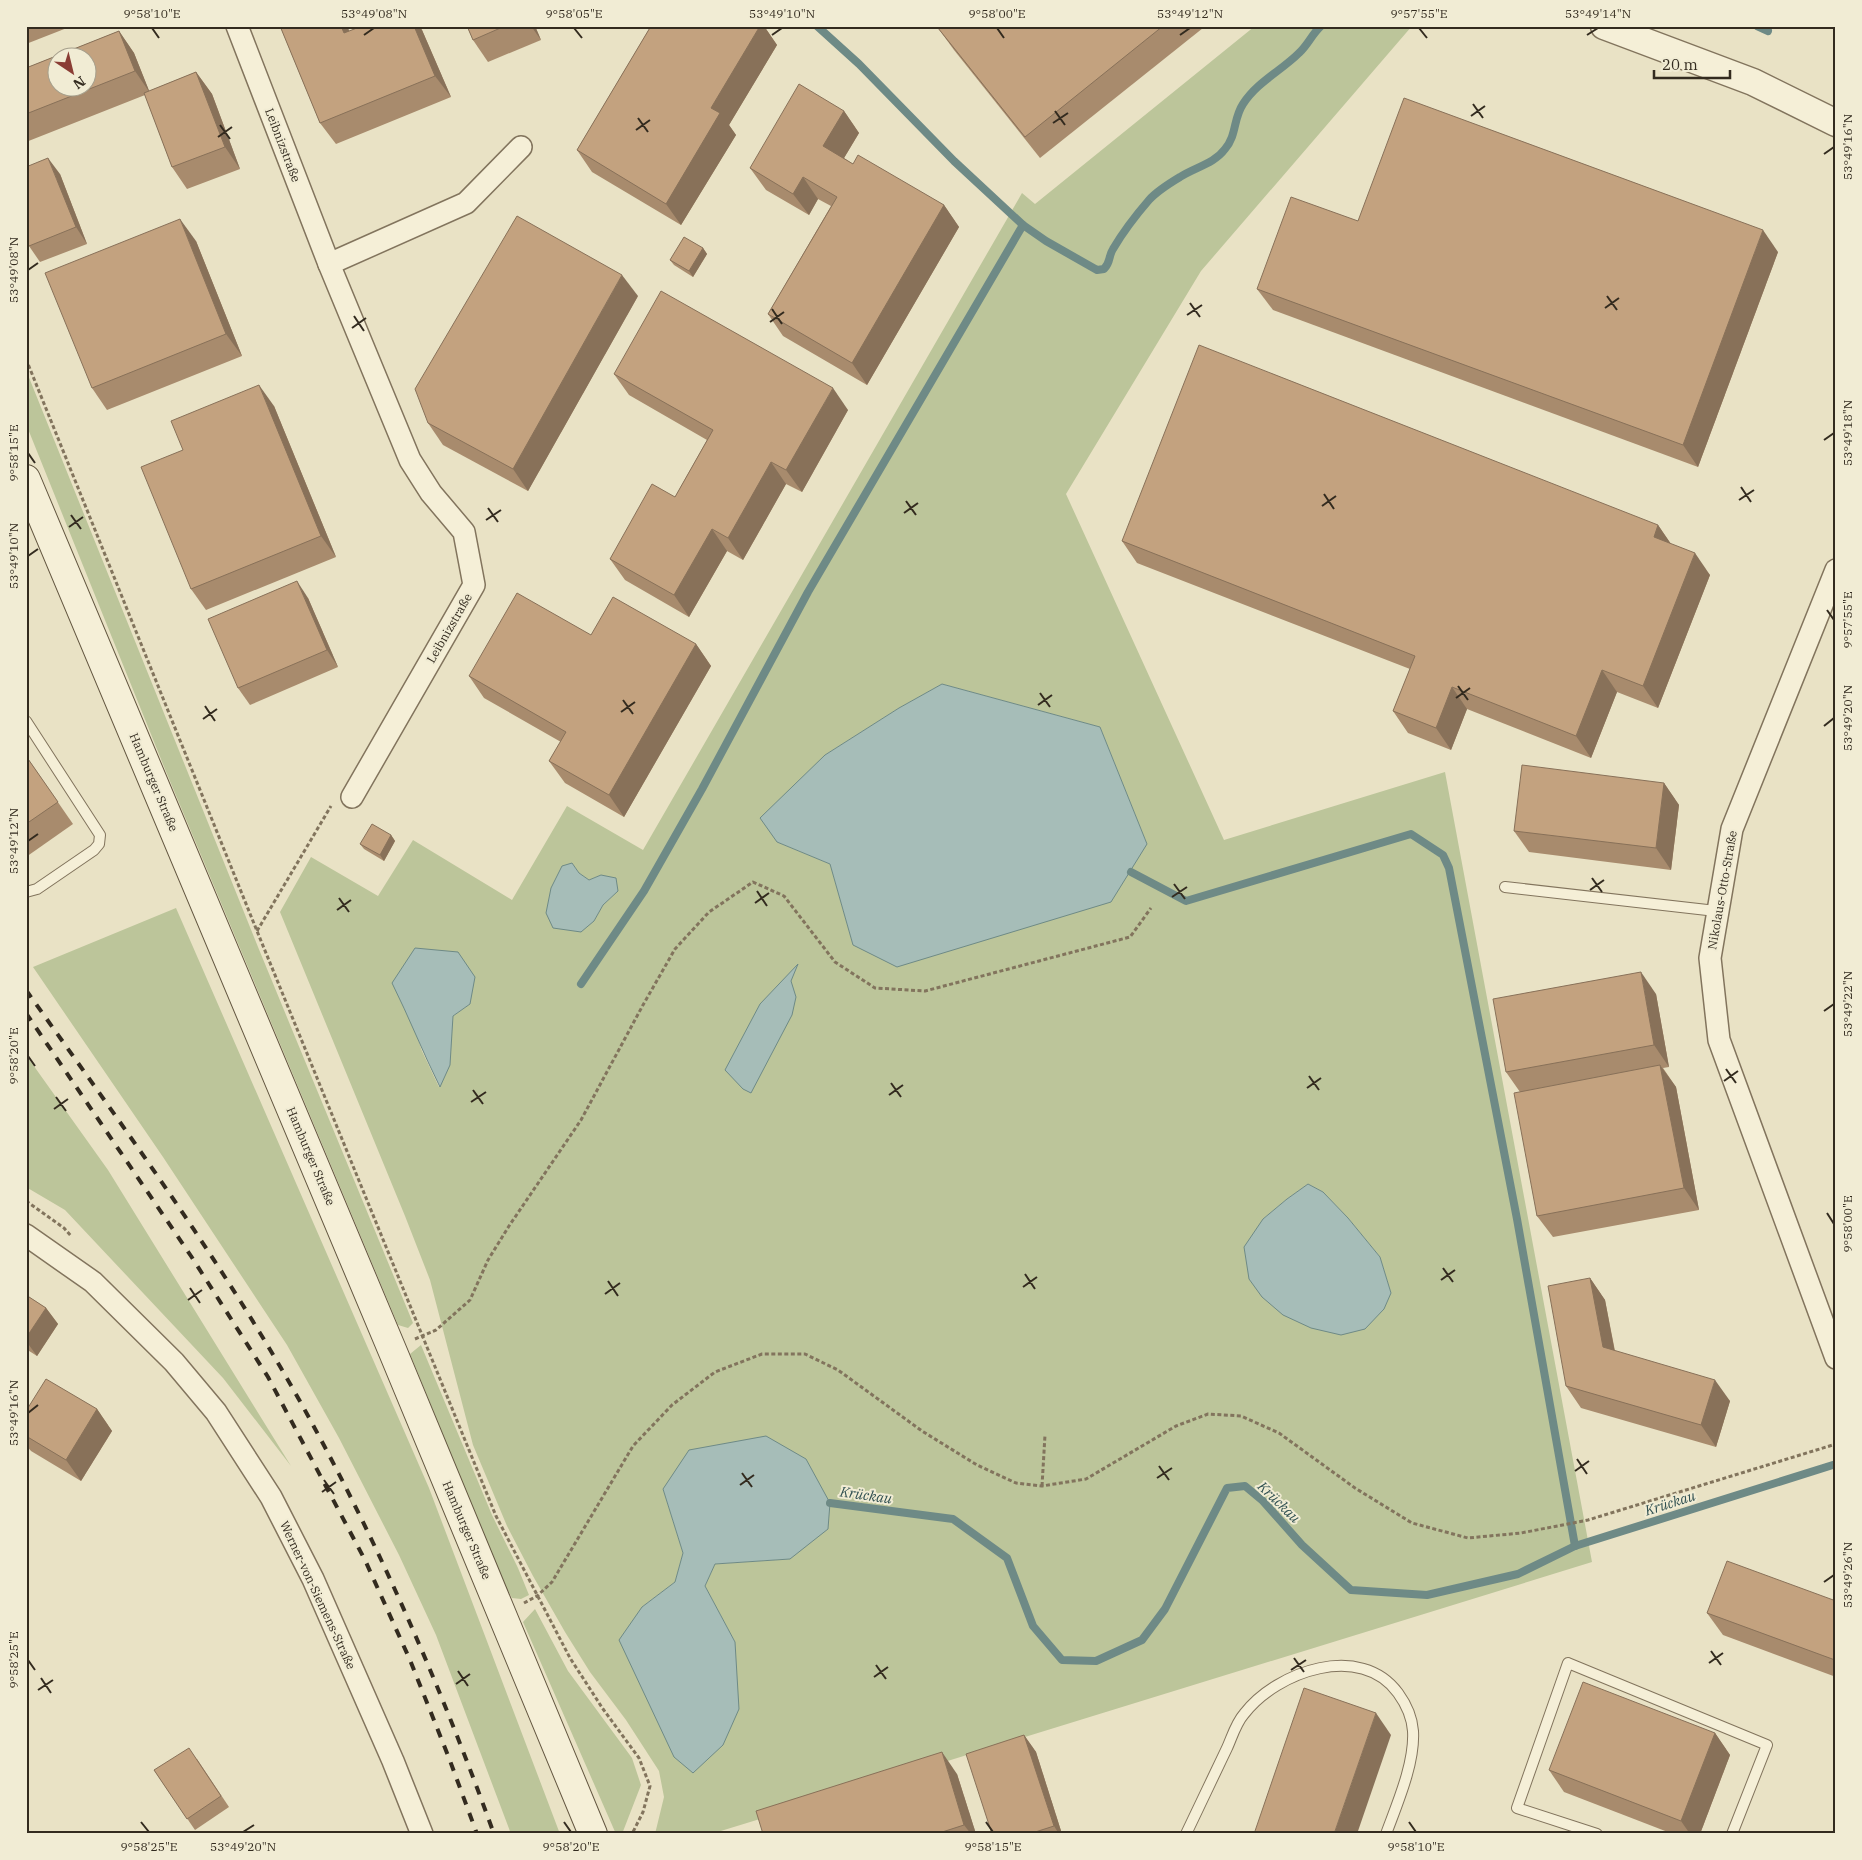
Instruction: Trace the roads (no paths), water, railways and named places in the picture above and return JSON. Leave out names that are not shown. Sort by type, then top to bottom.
[{"type":"main road","name":"Hamburger Straße","points":[[26,479],[393,1352],[593,1834]]},
{"type":"street","name":"Leibnizstraße","points":[[237,26],[329,264],[410,460],[431,493],[464,532],[474,585],[352,797]]},
{"type":"street","points":[[1604,26],[1753,82],[1836,123]]},
{"type":"street","points":[[329,264],[466,203],[521,147]]},
{"type":"street","name":"Nikolaus-Otto-Straße","points":[[1836,570],[1732,829],[1716,911],[1710,958],[1720,1040],[1836,1358]]},
{"type":"street","name":"Werner-von-Siemens-Straße","points":[[26,1235],[94,1282],[174,1362],[216,1412],[272,1497],[314,1579],[398,1771],[422,1834]]},
{"type":"lane","points":[[26,721],[100,835],[94,850],[37,889],[26,892]]},
{"type":"lane","points":[[1505,887],[1716,911]]},
{"type":"lane","points":[[1597,1834],[1517,1808],[1568,1663],[1767,1746],[1732,1834]]},
{"type":"lane","points":[[1186,1834],[1243,1714],[1270,1689],[1299,1674],[1334,1665],[1368,1668],[1390,1681],[1407,1705],[1413,1732],[1410,1758],[1404,1785],[1386,1834]]},
{"type":"water","points":[[942,684],[1100,727],[1147,844],[1111,902],[897,967],[853,945],[830,864],[777,842],[760,818],[825,755],[899,708]]},
{"type":"water","points":[[572,863],[579,873],[589,880],[601,875],[616,878],[618,891],[603,905],[594,921],[581,932],[553,928],[546,913],[551,888],[562,866]]},
{"type":"water","points":[[415,948],[458,952],[475,977],[470,1004],[453,1016],[450,1065],[440,1087],[392,983]]},
{"type":"water","points":[[798,964],[791,981],[796,997],[792,1015],[751,1093],[743,1089],[725,1070],[760,1004]]},
{"type":"water","points":[[1308,1184],[1323,1192],[1348,1218],[1380,1257],[1391,1293],[1384,1309],[1365,1329],[1341,1335],[1311,1328],[1283,1315],[1262,1297],[1249,1279],[1244,1247],[1263,1219]]},
{"type":"water","points":[[766,1436],[806,1459],[830,1503],[828,1529],[790,1559],[715,1564],[705,1586],[735,1642],[739,1709],[723,1745],[693,1773],[674,1757],[619,1640],[642,1607],[675,1582],[683,1553],[663,1489],[689,1450]]},
{"type":"waterway","points":[[817,26],[859,64],[954,161],[1023,225]]},
{"type":"waterway","points":[[581,984],[644,891],[702,789],[808,592],[1023,225],[1046,241],[1097,270],[1104,269],[1108,264],[1111,252],[1121,236],[1149,200],[1172,182],[1221,154],[1229,144],[1240,110],[1249,96],[1299,53],[1321,26]]},
{"type":"waterway","points":[[1757,26],[1768,31]]},
{"type":"waterway","points":[[1131,872],[1186,901],[1411,834],[1443,855],[1449,868],[1517,1219],[1575,1546]]},
{"type":"waterway","name":"Krückau","points":[[830,1503],[953,1519],[1007,1558],[1033,1626],[1062,1660],[1096,1661],[1142,1640],[1165,1609],[1227,1488],[1245,1486],[1263,1501],[1302,1545],[1351,1590],[1427,1595],[1518,1574],[1575,1546],[1836,1464]]},
{"type":"railway","points":[[26,990],[104,1099],[217,1265],[287,1379],[320,1438],[369,1534],[414,1633],[456,1733],[494,1834]]},
{"type":"railway","points":[[26,1013],[191,1256],[268,1377],[365,1560],[410,1660],[477,1834]]}]
